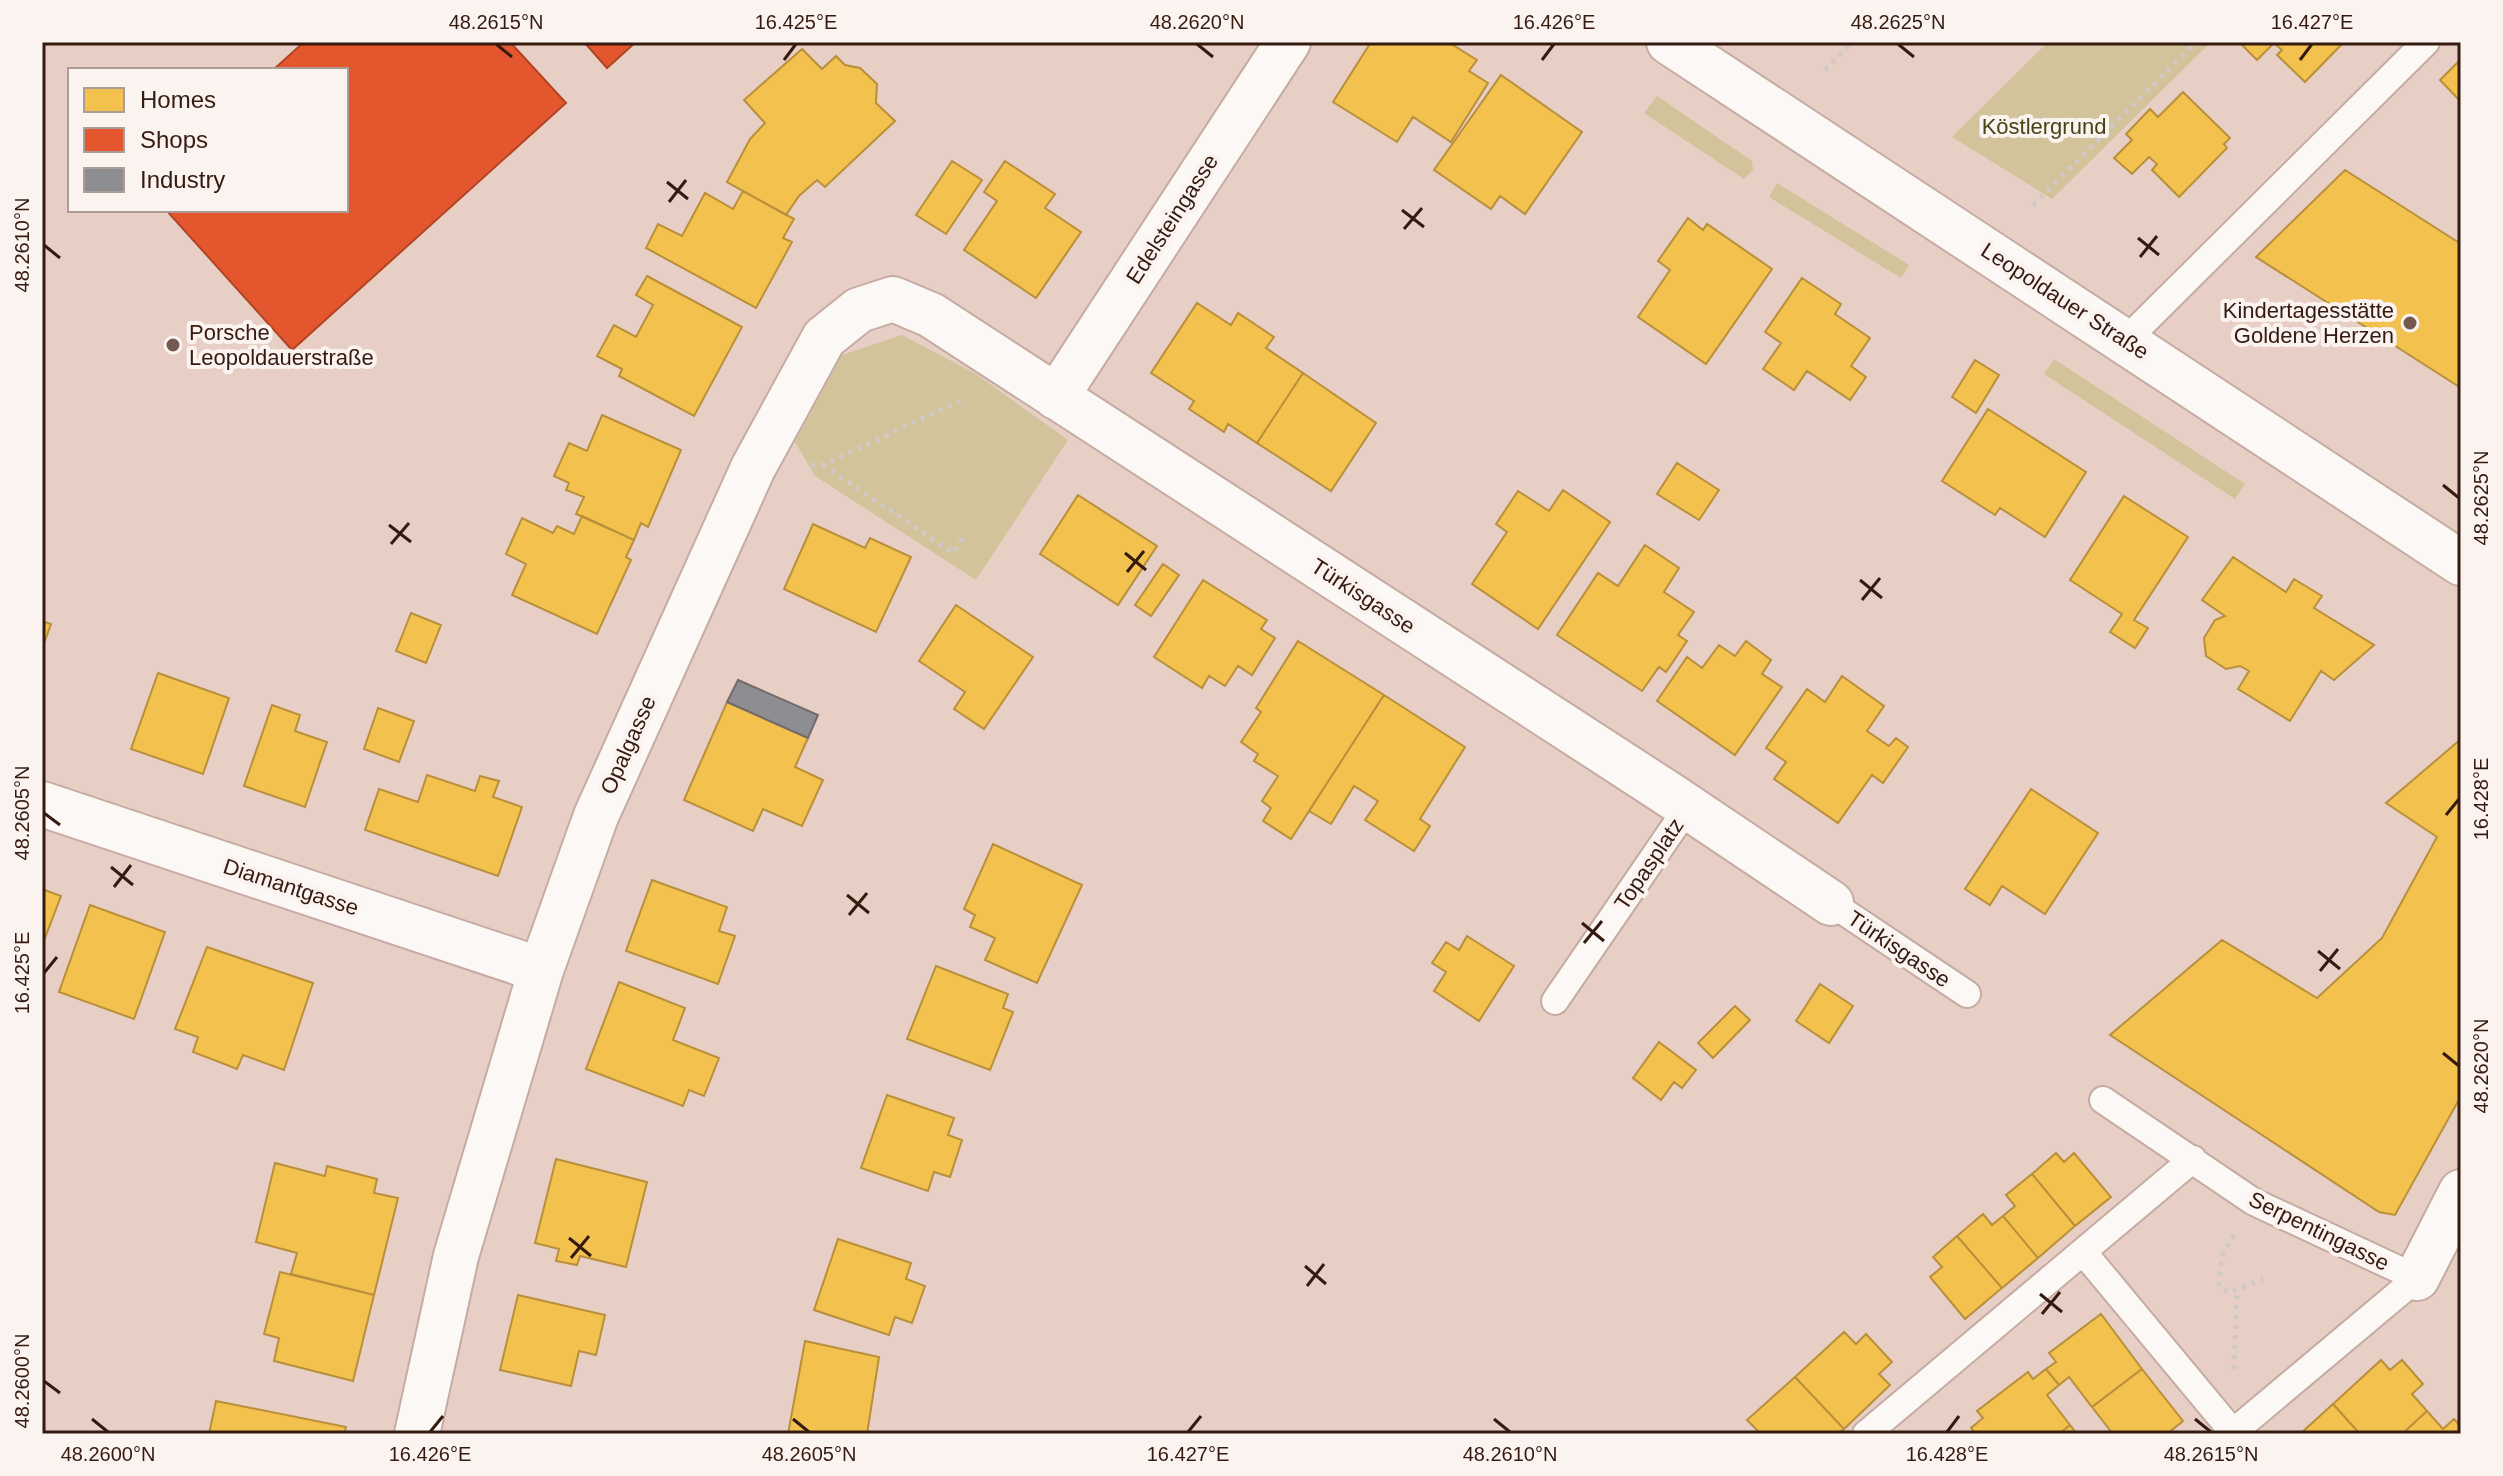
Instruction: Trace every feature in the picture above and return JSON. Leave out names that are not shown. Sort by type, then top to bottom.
[{"type":"street","name":"Edelsteingasse","points":[[1056,397],[1288,42]]},
{"type":"street","name":"Leopoldauer Straße","points":[[1669,42],[2461,563]]},
{"type":"street","name":"Opalgasse","points":[[417,1434],[456,1256],[541,970],[596,816],[753,468],[824,338],[859,310],[893,299],[931,315],[1056,397]]},
{"type":"street","name":"Türkisgasse","points":[[1056,397],[1679,801]]},
{"type":"street","name":"Topasplatz","points":[[1679,801],[1831,903]]},
{"type":"street","name":"Diamantgasse","points":[[42,804],[541,970]]},
{"type":"street","name":"Serpentingasse","points":[[2417,1278],[2461,1192]]},
{"type":"lane","points":[[2126,340],[2426,42]]},
{"type":"lane","name":"Topasplatz","points":[[1555,1001],[1679,801]]},
{"type":"lane","name":"Türkisgasse","points":[[1831,903],[1967,994]]},
{"type":"lane","name":"Serpentingasse","points":[[2103,1100],[2254,1202],[2417,1278]]},
{"type":"lane","points":[[1866,1434],[2193,1159]]},
{"type":"lane","points":[[2084,1253],[2231,1433],[2417,1278]]},
{"type":"path","points":[[1825,70],[1852,42]]},
{"type":"path","points":[[2033,205],[2196,42]]},
{"type":"path","points":[[801,466],[823,465],[971,396]]},
{"type":"path","points":[[823,465],[953,553],[964,536]]},
{"type":"path","points":[[2254,1202],[2222,1255],[2219,1284],[2229,1293],[2263,1279]]},
{"type":"path","points":[[2231,1433],[2237,1290]]},
{"type":"green space","name":"Köstlergrund","points":[[2048,42],[2211,42],[2052,199],[1952,137]]},
{"type":"green space","points":[[1657,96],[1752,161],[1753,170],[1744,179],[1644,113]]},
{"type":"green space","points":[[1777,183],[1909,265],[1901,278],[1769,197]]},
{"type":"green space","points":[[902,335],[976,374],[1068,440],[976,580],[815,476],[795,442],[842,355]]},
{"type":"green space","points":[[2054,359],[2245,484],[2235,499],[2044,374]]},
{"type":"building: Homes","points":[[1371,42],[1448,42],[1477,60],[1469,71],[1488,83],[1451,142],[1413,117],[1397,142],[1333,102]]},
{"type":"building: Homes","points":[[2344,42],[2305,82],[2277,55],[2282,50],[2274,43],[2257,60],[2240,43]]},
{"type":"building: Homes","points":[[802,49],[822,69],[836,56],[845,65],[860,68],[877,84],[876,103],[895,121],[825,187],[817,180],[799,196],[786,215],[727,182],[750,139],[765,123],[744,100]]},
{"type":"building: Homes","points":[[2461,59],[2461,102],[2440,80]]},
{"type":"building: Homes","points":[[1501,75],[1582,132],[1525,214],[1500,196],[1491,209],[1434,170]]},
{"type":"building: Homes","points":[[2183,92],[2230,138],[2224,144],[2227,148],[2179,197],[2152,170],[2157,164],[2149,157],[2132,174],[2114,158],[2132,140],[2126,134],[2150,109],[2158,117]]},
{"type":"building: Homes","points":[[952,161],[982,180],[946,234],[916,215]]},
{"type":"building: Homes","points":[[1005,161],[1055,194],[1045,208],[1081,232],[1036,298],[964,250],[997,201],[984,192]]},
{"type":"building: Homes","name":"Kindertagesstätte Goldene Herzen","points":[[2345,170],[2461,244],[2461,388],[2256,257]]},
{"type":"building: Homes","points":[[743,191],[794,219],[783,238],[792,242],[756,308],[646,248],[658,224],[682,236],[705,193],[733,209]]},
{"type":"building: Homes","points":[[1688,218],[1703,230],[1707,224],[1772,269],[1706,364],[1638,317],[1670,270],[1658,261]]},
{"type":"building: Homes","points":[[647,276],[742,327],[694,416],[619,376],[622,369],[597,356],[614,325],[636,337],[653,305],[636,295]]},
{"type":"building: Homes","points":[[1802,278],[1841,304],[1835,314],[1870,338],[1851,366],[1866,377],[1850,400],[1807,371],[1794,390],[1763,369],[1781,343],[1765,332]]},
{"type":"building: Homes","points":[[1197,303],[1231,325],[1238,313],[1274,337],[1266,348],[1303,373],[1257,443],[1228,424],[1224,432],[1189,409],[1194,401],[1151,373]]},
{"type":"building: Homes","points":[[1975,360],[1999,375],[1976,413],[1952,397]]},
{"type":"building: Homes","points":[[1303,373],[1376,423],[1331,491],[1257,443]]},
{"type":"building: Homes","points":[[1988,409],[2086,472],[2045,537],[2000,508],[1995,515],[1942,481]]},
{"type":"building: Homes","points":[[602,415],[681,450],[648,527],[641,523],[634,540],[576,514],[584,497],[566,490],[569,483],[554,476],[569,443],[587,451]]},
{"type":"building: Homes","points":[[1677,463],[1719,490],[1699,520],[1657,494]]},
{"type":"building: Homes","points":[[1563,490],[1610,522],[1538,629],[1472,584],[1507,532],[1496,524],[1518,491],[1549,511]]},
{"type":"building: Homes","points":[[1078,495],[1157,546],[1118,605],[1040,554]]},
{"type":"building: Homes","points":[[2124,496],[2188,537],[2134,620],[2148,628],[2135,648],[2110,632],[2122,614],[2070,580]]},
{"type":"building: Homes","points":[[582,516],[634,540],[626,557],[631,560],[597,634],[512,595],[526,564],[506,554],[522,518],[553,533],[557,526],[574,534]]},
{"type":"building: Homes","points":[[813,524],[865,548],[870,538],[911,557],[876,632],[784,589]]},
{"type":"building: Homes","points":[[1645,545],[1679,568],[1664,592],[1694,612],[1678,635],[1687,641],[1666,672],[1659,667],[1642,691],[1557,635],[1598,573],[1618,586]]},
{"type":"building: Homes","points":[[2233,557],[2286,592],[2294,579],[2322,596],[2314,608],[2374,645],[2334,680],[2321,671],[2290,721],[2238,689],[2249,671],[2240,666],[2226,669],[2206,656],[2204,638],[2215,620],[2225,616],[2202,600]]},
{"type":"building: Homes","points":[[1163,564],[1179,575],[1151,616],[1135,605]]},
{"type":"building: Homes","points":[[1203,580],[1267,620],[1261,629],[1275,638],[1252,675],[1238,666],[1225,686],[1209,676],[1202,688],[1154,657]]},
{"type":"building: Homes","points":[[956,605],[1033,657],[984,729],[954,709],[965,692],[919,661]]},
{"type":"building: Homes","points":[[411,613],[441,625],[426,663],[396,651]]},
{"type":"building: Homes","points":[[42,621],[51,624],[42,649]]},
{"type":"building: Homes","points":[[1298,641],[1384,695],[1291,839],[1263,821],[1271,808],[1262,801],[1278,776],[1254,761],[1258,754],[1241,742],[1261,712],[1256,708]]},
{"type":"building: Homes","points":[[1746,641],[1771,660],[1762,674],[1782,687],[1735,755],[1657,701],[1687,657],[1702,668],[1719,645],[1735,656]]},
{"type":"building: Homes","points":[[158,673],[229,698],[203,774],[131,749]]},
{"type":"building: Homes","points":[[1842,676],[1884,706],[1867,731],[1889,746],[1896,738],[1908,747],[1883,783],[1872,775],[1838,823],[1774,779],[1786,762],[1766,748],[1807,689],[1825,702]]},
{"type":"building: Homes","points":[[1384,695],[1465,747],[1420,819],[1430,826],[1414,851],[1365,820],[1378,801],[1354,786],[1331,824],[1309,811]]},
{"type":"building: Homes","points":[[727,702],[808,738],[795,767],[823,780],[802,826],[763,809],[753,831],[684,800]]},
{"type":"building: Homes","points":[[272,705],[300,715],[295,731],[327,742],[305,807],[244,786]]},
{"type":"building: Homes","points":[[378,708],[414,721],[399,762],[364,749]]},
{"type":"building: Homes","points":[[2461,739],[2461,1096],[2395,1215],[2379,1212],[2110,1035],[2222,940],[2317,998],[2382,938],[2437,837],[2386,803]]},
{"type":"building: Homes","points":[[427,775],[475,791],[480,776],[499,781],[493,797],[522,807],[498,876],[365,830],[379,789],[418,802]]},
{"type":"building: Homes","points":[[2031,789],[2098,833],[2045,914],[2002,886],[1990,905],[1965,889]]},
{"type":"building: Homes","points":[[993,844],[1082,885],[1037,983],[985,960],[995,938],[970,927],[975,915],[964,909]]},
{"type":"building: Homes","points":[[652,880],[727,907],[719,931],[735,936],[718,984],[626,951]]},
{"type":"building: Homes","points":[[42,889],[61,896],[42,946]]},
{"type":"building: Homes","points":[[90,905],[165,932],[134,1019],[59,992]]},
{"type":"building: Homes","points":[[1467,936],[1514,966],[1479,1021],[1434,991],[1446,972],[1432,963],[1446,942],[1459,950]]},
{"type":"building: Homes","points":[[207,947],[313,983],[284,1070],[243,1055],[237,1069],[193,1052],[198,1037],[175,1029]]},
{"type":"building: Homes","points":[[936,966],[1008,994],[1003,1008],[1013,1012],[990,1070],[907,1039]]},
{"type":"building: Homes","points":[[619,982],[685,1008],[673,1040],[719,1058],[704,1096],[689,1090],[683,1106],[586,1069]]},
{"type":"building: Homes","points":[[1820,984],[1853,1006],[1829,1043],[1796,1021]]},
{"type":"building: Homes","points":[[1735,1006],[1750,1020],[1713,1058],[1698,1043]]},
{"type":"building: Homes","points":[[1659,1042],[1696,1070],[1682,1088],[1674,1082],[1661,1100],[1633,1078]]},
{"type":"building: Homes","points":[[887,1095],[954,1118],[948,1135],[962,1140],[950,1177],[934,1172],[928,1191],[861,1168]]},
{"type":"building: Homes","points":[[2056,1153],[2064,1162],[2074,1153],[2111,1197],[2075,1226],[2032,1174]]},
{"type":"building: Homes","points":[[556,1159],[647,1182],[626,1267],[580,1256],[577,1265],[556,1261],[559,1249],[535,1243]]},
{"type":"building: Homes","points":[[275,1163],[325,1176],[327,1166],[377,1179],[374,1193],[398,1198],[374,1295],[291,1274],[297,1253],[256,1242]]},
{"type":"building: Homes","points":[[2032,1174],[2075,1226],[2038,1258],[2003,1216],[2015,1206],[2006,1195]]},
{"type":"building: Homes","points":[[1983,1214],[1992,1225],[2003,1216],[2038,1258],[2002,1288],[1957,1236]]},
{"type":"building: Homes","points":[[1957,1236],[2002,1288],[1965,1319],[1930,1277],[1942,1267],[1933,1257]]},
{"type":"building: Homes","points":[[838,1239],[911,1263],[906,1279],[925,1286],[912,1323],[895,1317],[889,1335],[814,1310]]},
{"type":"building: Homes","points":[[280,1272],[374,1295],[353,1381],[274,1361],[279,1338],[264,1334]]},
{"type":"building: Homes","points":[[518,1295],[605,1315],[596,1355],[579,1351],[571,1386],[500,1370]]},
{"type":"building: Homes","points":[[2101,1314],[2142,1369],[2092,1407],[2069,1377],[2059,1385],[2046,1369],[2056,1362],[2049,1353]]},
{"type":"building: Homes","points":[[1844,1332],[1856,1344],[1866,1334],[1892,1362],[1879,1374],[1890,1385],[1844,1429],[1795,1377]]},
{"type":"building: Homes","points":[[805,1341],[879,1357],[867,1434],[788,1434]]},
{"type":"building: Homes","points":[[2381,1360],[2390,1370],[2402,1360],[2423,1384],[2412,1394],[2427,1411],[2402,1434],[2360,1434],[2333,1404]]},
{"type":"building: Homes","points":[[2046,1369],[2059,1385],[2047,1395],[2070,1425],[2059,1434],[1976,1434],[1971,1428],[1983,1418],[1977,1411],[2028,1372],[2033,1379]]},
{"type":"building: Homes","points":[[2142,1369],[2183,1421],[2167,1434],[2113,1434],[2092,1407]]},
{"type":"building: Homes","points":[[1795,1377],[1844,1429],[1838,1434],[1755,1434],[1758,1431],[1747,1420]]},
{"type":"building: Homes","points":[[216,1401],[346,1427],[344,1434],[209,1434]]},
{"type":"building: Homes","points":[[2333,1404],[2360,1434],[2300,1434]]},
{"type":"building: Homes","points":[[2427,1411],[2443,1429],[2454,1419],[2461,1427],[2461,1434],[2402,1434]]},
{"type":"building: Homes","points":[[2070,1425],[2077,1434],[2059,1434]]},
{"type":"building: Shops","points":[[304,42],[510,42],[566,103],[292,350],[168,212],[348,212],[348,68],[275,68]]},
{"type":"building: Shops","points":[[584,42],[636,42],[607,68]]},
{"type":"building: Industry","points":[[738,680],[818,715],[808,738],[727,702]]},
{"type":"place","name":"Kindertagesstätte Goldene Herzen","points":[[2410,323]]},
{"type":"place","name":"Porsche Leopoldauerstraße","points":[[173,345]]}]
